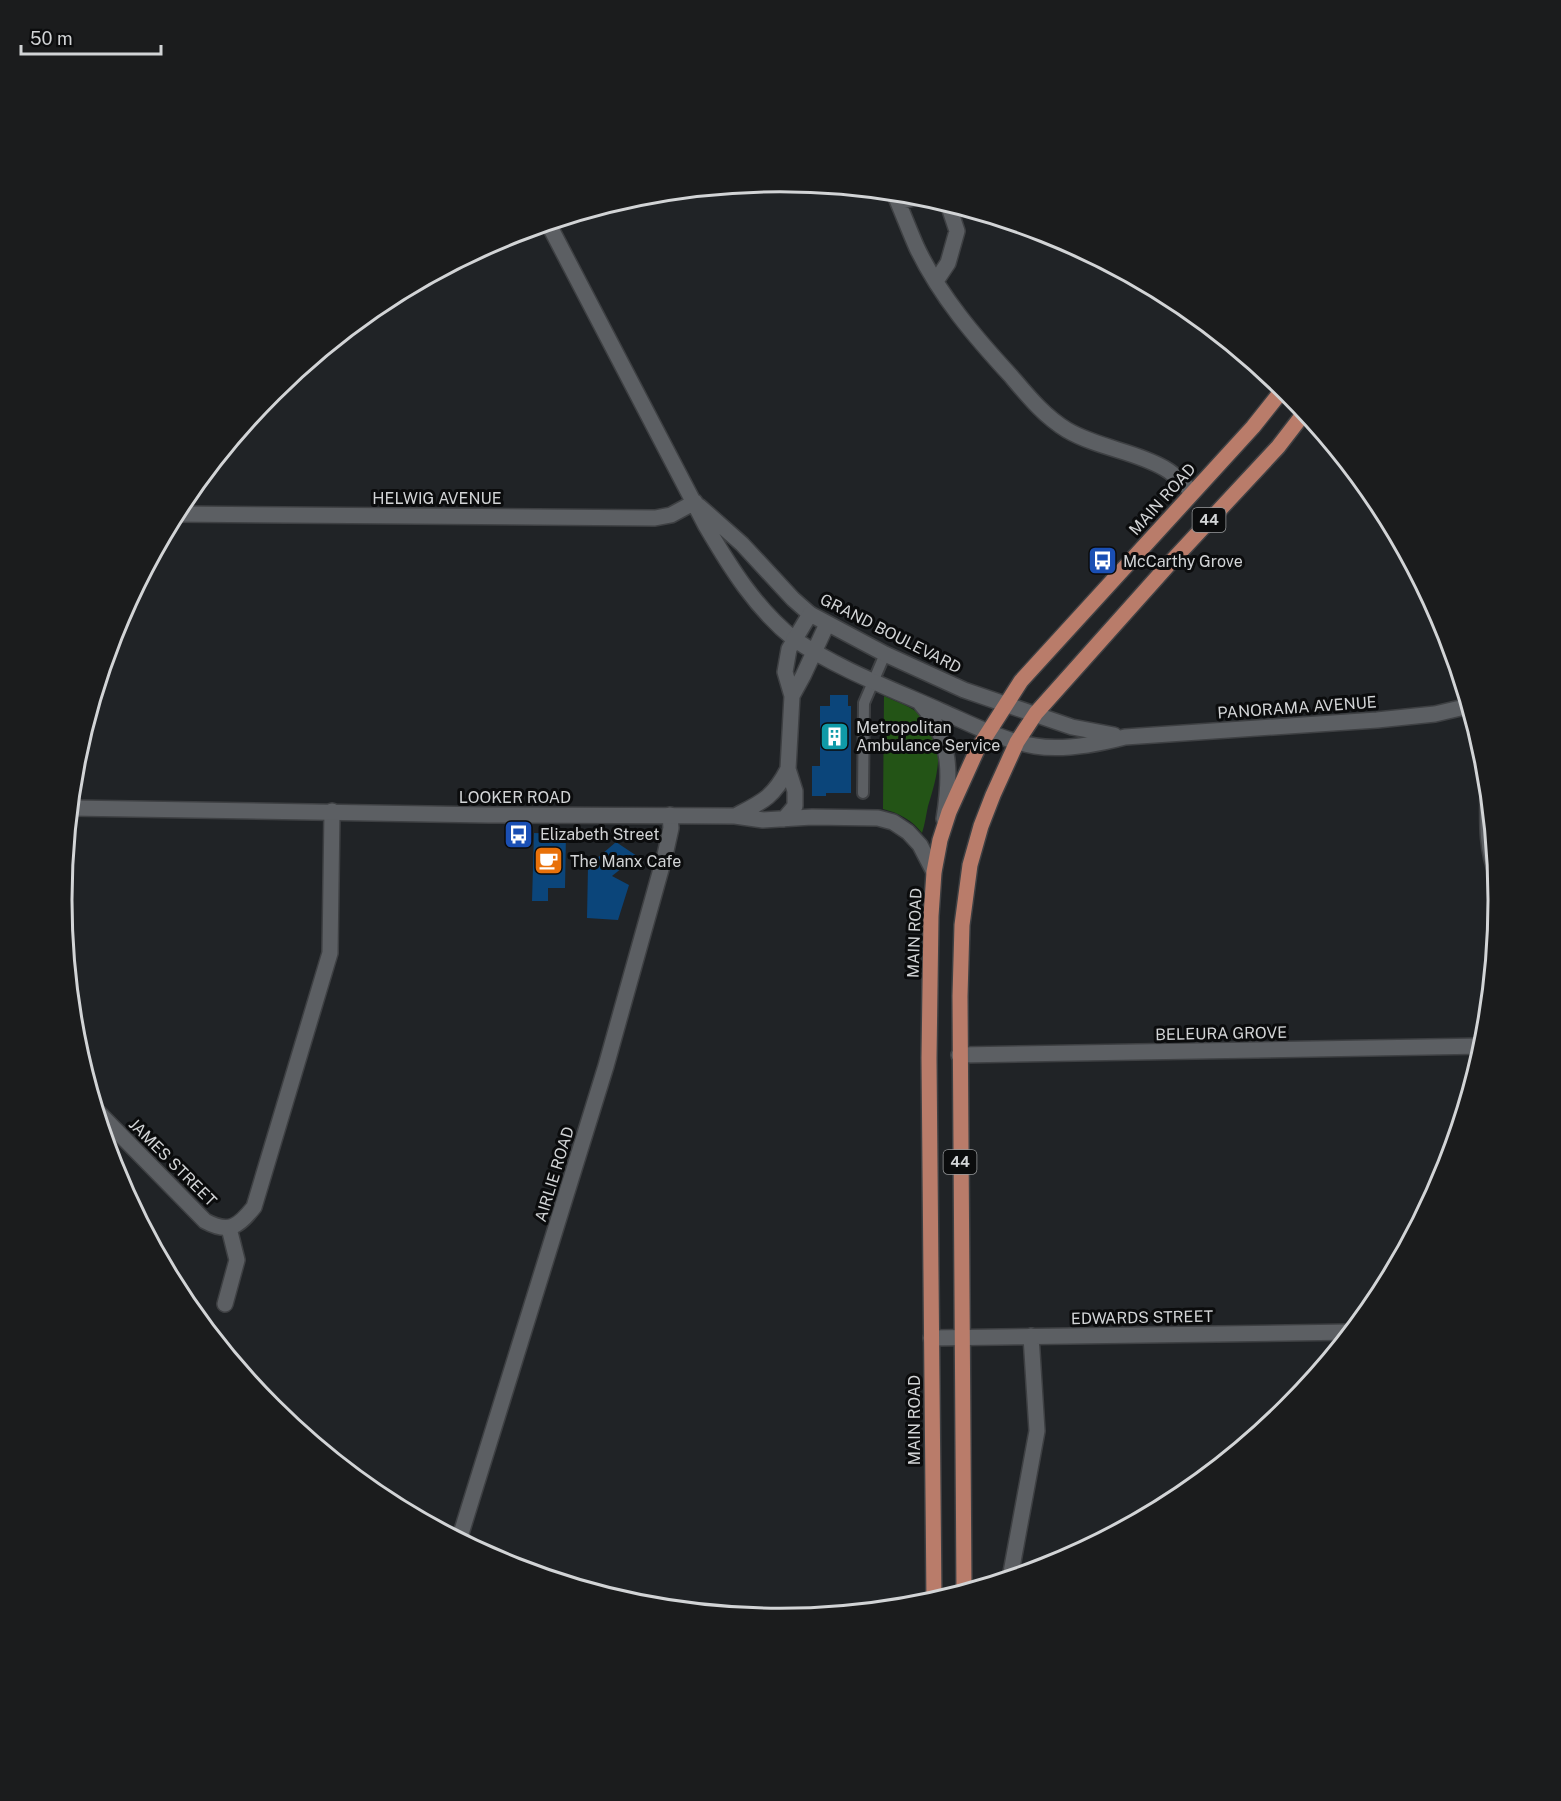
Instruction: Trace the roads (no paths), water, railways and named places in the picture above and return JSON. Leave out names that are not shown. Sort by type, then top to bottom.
[{"type":"main road","name":"MAIN ROAD","points":[[934,1592],[929,1058],[931,916],[934,872],[940,840],[961,785],[988,731],[1021,681],[1253,427],[1277,396]]},
{"type":"main road","name":"44","points":[[964,1585],[959,1055],[962,926],[970,865],[981,826],[1017,742],[1036,713],[1177,555],[1278,447],[1300,419]]},
{"type":"street","points":[[898,202],[918,249],[936,281],[970,331],[1051,420],[1096,444],[1165,468],[1192,492]]},
{"type":"street","points":[[936,281],[948,263],[957,231],[951,213]]},
{"type":"street","name":"GRAND BOULEVARD","points":[[552,230],[719,549],[742,584],[781,628],[814,652]]},
{"type":"street","name":"GRAND BOULEVARD","points":[[694,502],[724,527],[810,614],[885,654],[964,690],[1005,704]]},
{"type":"street","name":"HELWIG AVENUE","points":[[187,514],[655,518],[671,515],[694,502]]},
{"type":"street","points":[[784,819],[795,806],[795,791],[788,769],[792,696],[785,672],[789,649],[810,614]]},
{"type":"street","points":[[792,696],[827,624]]},
{"type":"street","points":[[814,652],[919,701],[1017,742]]},
{"type":"street","points":[[919,701],[932,716],[943,737],[947,754],[947,801],[940,840]]},
{"type":"street","name":"PANORAMA AVENUE","points":[[1005,704],[1088,731],[1125,737]]},
{"type":"street","name":"PANORAMA AVENUE","points":[[1017,742],[1055,747],[1106,742],[1125,737],[1377,720],[1435,714],[1462,708]]},
{"type":"street","points":[[735,816],[761,803],[772,794],[788,769]]},
{"type":"street","name":"LOOKER ROAD","points":[[78,808],[488,815],[735,816],[763,820],[866,817],[893,822],[908,832],[920,845],[934,872]]},
{"type":"street","points":[[225,1304],[237,1260],[229,1228],[242,1222],[254,1207],[330,953],[332,811]]},
{"type":"street","name":"AIRLIE ROAD","points":[[461,1533],[606,1065],[664,855],[670,828],[670,815]]},
{"type":"street","name":"BELEURA GROVE","points":[[959,1055],[1473,1046]]},
{"type":"street","name":"JAMES STREET","points":[[108,1122],[205,1221],[217,1227],[229,1228]]},
{"type":"street","name":"EDWARDS STREET","points":[[931,1338],[1343,1332]]},
{"type":"street","points":[[1013,1569],[1037,1431],[1031,1336]]},
{"type":"lane","points":[[863,793],[864,703],[885,654]]},
{"type":"place","name":"McCarthy Grove","points":[[1102,561]]},
{"type":"place","name":"Metropolitan Ambulance Service","points":[[835,736]]},
{"type":"place","name":"Elizabeth Street","points":[[519,834]]},
{"type":"place","name":"The Manx Cafe","points":[[549,861]]}]
